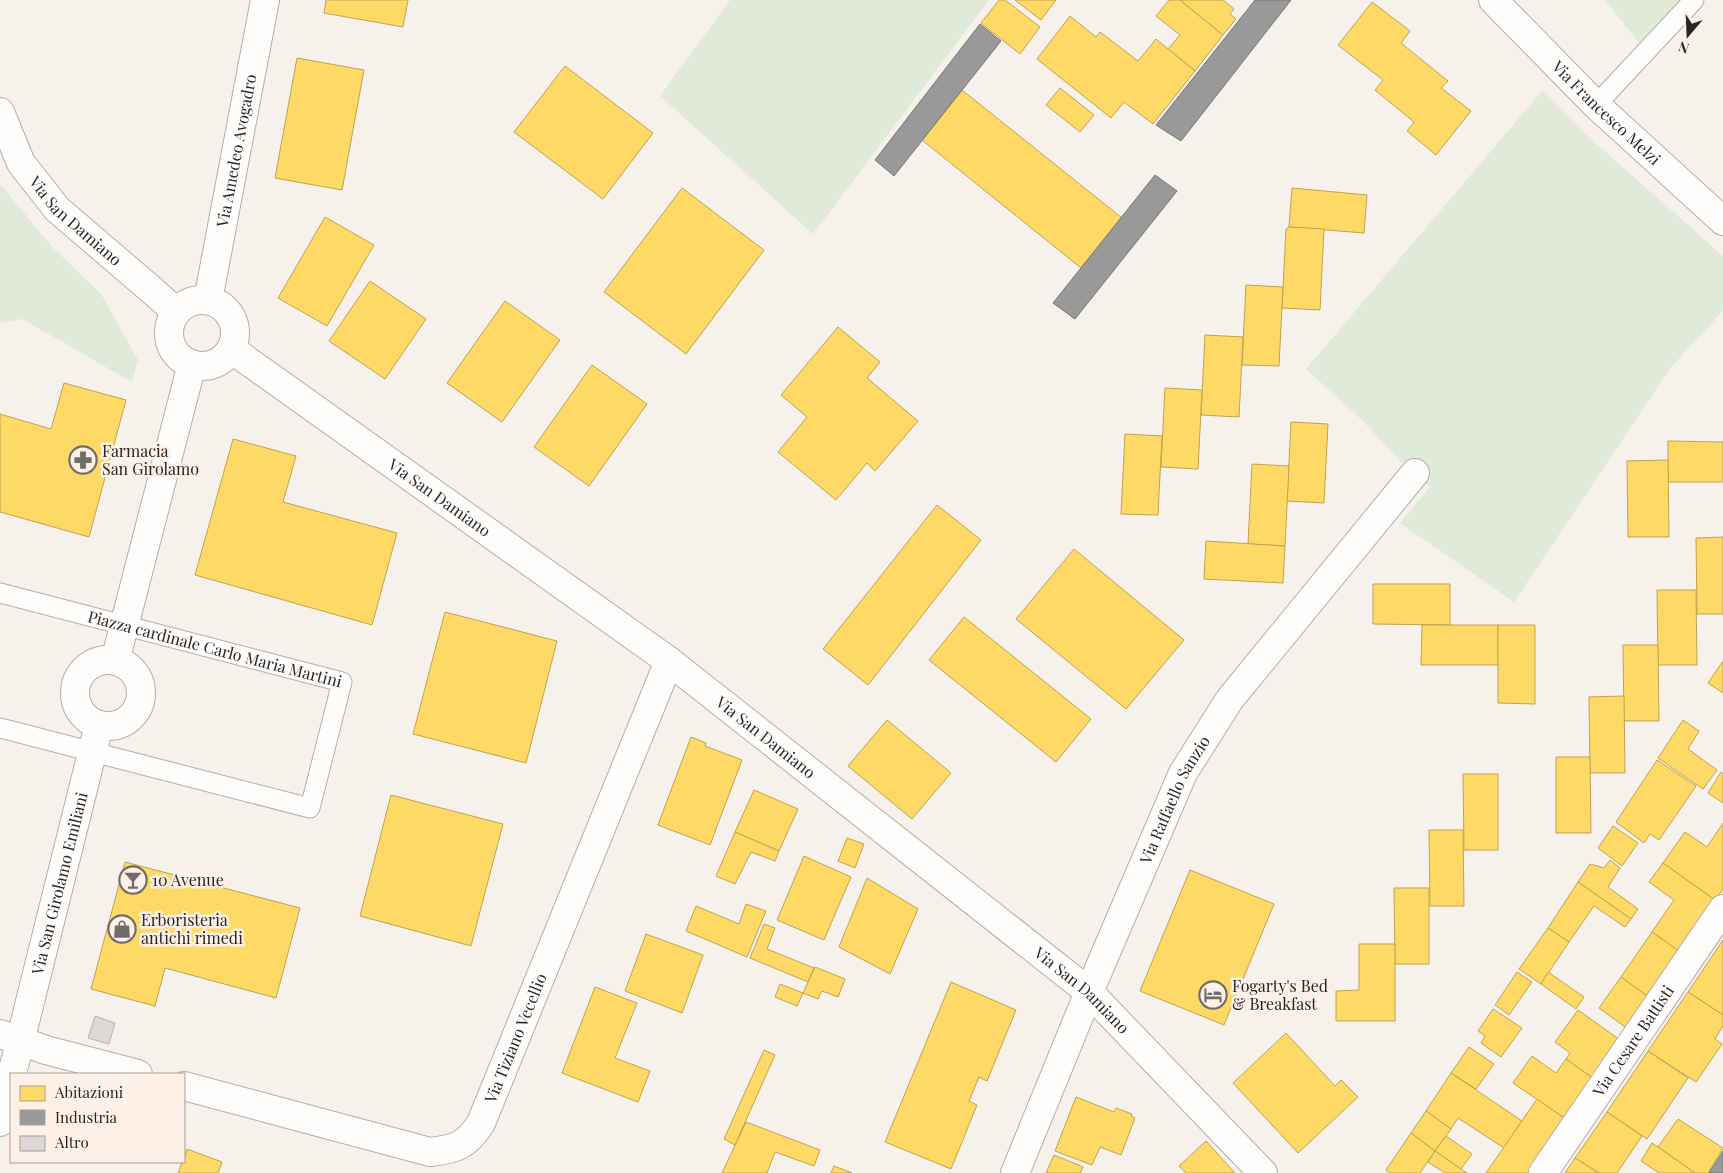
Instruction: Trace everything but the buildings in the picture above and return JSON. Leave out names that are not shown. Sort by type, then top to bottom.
[{"type":"street","name":"Via Amedeo Avogadro","points":[[208,300],[265,0]]},
{"type":"street","name":"Via Francesco Melzi","points":[[1493,0],[1596,105],[1723,221]]},
{"type":"street","name":"Via San Damiano","points":[[0,112],[21,163],[57,209],[176,312]]},
{"type":"street","points":[[208,300],[217,303],[226,310],[232,319],[235,328],[234,340],[231,349],[217,362],[208,365],[192,364],[183,361],[172,348],[168,334],[169,323],[176,312],[188,302],[208,300]]},
{"type":"street","name":"Via San Damiano","points":[[231,349],[669,661],[1088,992],[1263,1173]]},
{"type":"street","points":[[115,661],[192,364]]},
{"type":"street","name":"Via Raffaello Sanzio","points":[[1015,1173],[1088,992],[1183,773],[1230,698],[1415,473]]},
{"type":"street","points":[[115,661],[133,671],[139,680],[140,701],[136,711],[129,719],[120,724],[110,726],[99,725],[89,721],[82,714],[74,696],[75,685],[79,675],[95,662],[115,661]]},
{"type":"street","name":"Via Tiziano Vecellio","points":[[185,1086],[430,1152],[460,1146],[472,1137],[481,1123],[669,661]]},
{"type":"street","name":"Via San Girolamo Emiliani","points":[[0,1122],[10,1037],[99,725]]},
{"type":"street","name":"Via Cesare Battisti","points":[[1542,1173],[1723,909]]},
{"type":"street","points":[[10,1037],[46,1050],[134,1073]]},
{"type":"lane","points":[[1596,105],[1694,0]]},
{"type":"lane","name":"Piazza cardinale Carlo Maria Martini","points":[[0,593],[342,682],[310,808],[0,728]]},
{"type":"green space","points":[[730,0],[989,0],[813,234],[660,96]]},
{"type":"green space","points":[[1605,0],[1681,0],[1639,43]]},
{"type":"green space","points":[[1542,91],[1583,132],[1723,256],[1723,311],[1671,367],[1514,602],[1400,523],[1430,487],[1401,462],[1363,421],[1306,369]]},
{"type":"green space","points":[[0,184],[53,248],[101,294],[138,360],[132,382],[22,319],[0,323]]},
{"type":"place","name":"Farmacia San Girolamo","points":[[83,460]]},
{"type":"place","name":"10 Avenue","points":[[133,880]]},
{"type":"place","name":"Erboristeria antichi rimedi","points":[[122,929]]},
{"type":"place","name":"Fogarty's Bed & Breakfast","points":[[1213,995]]}]
